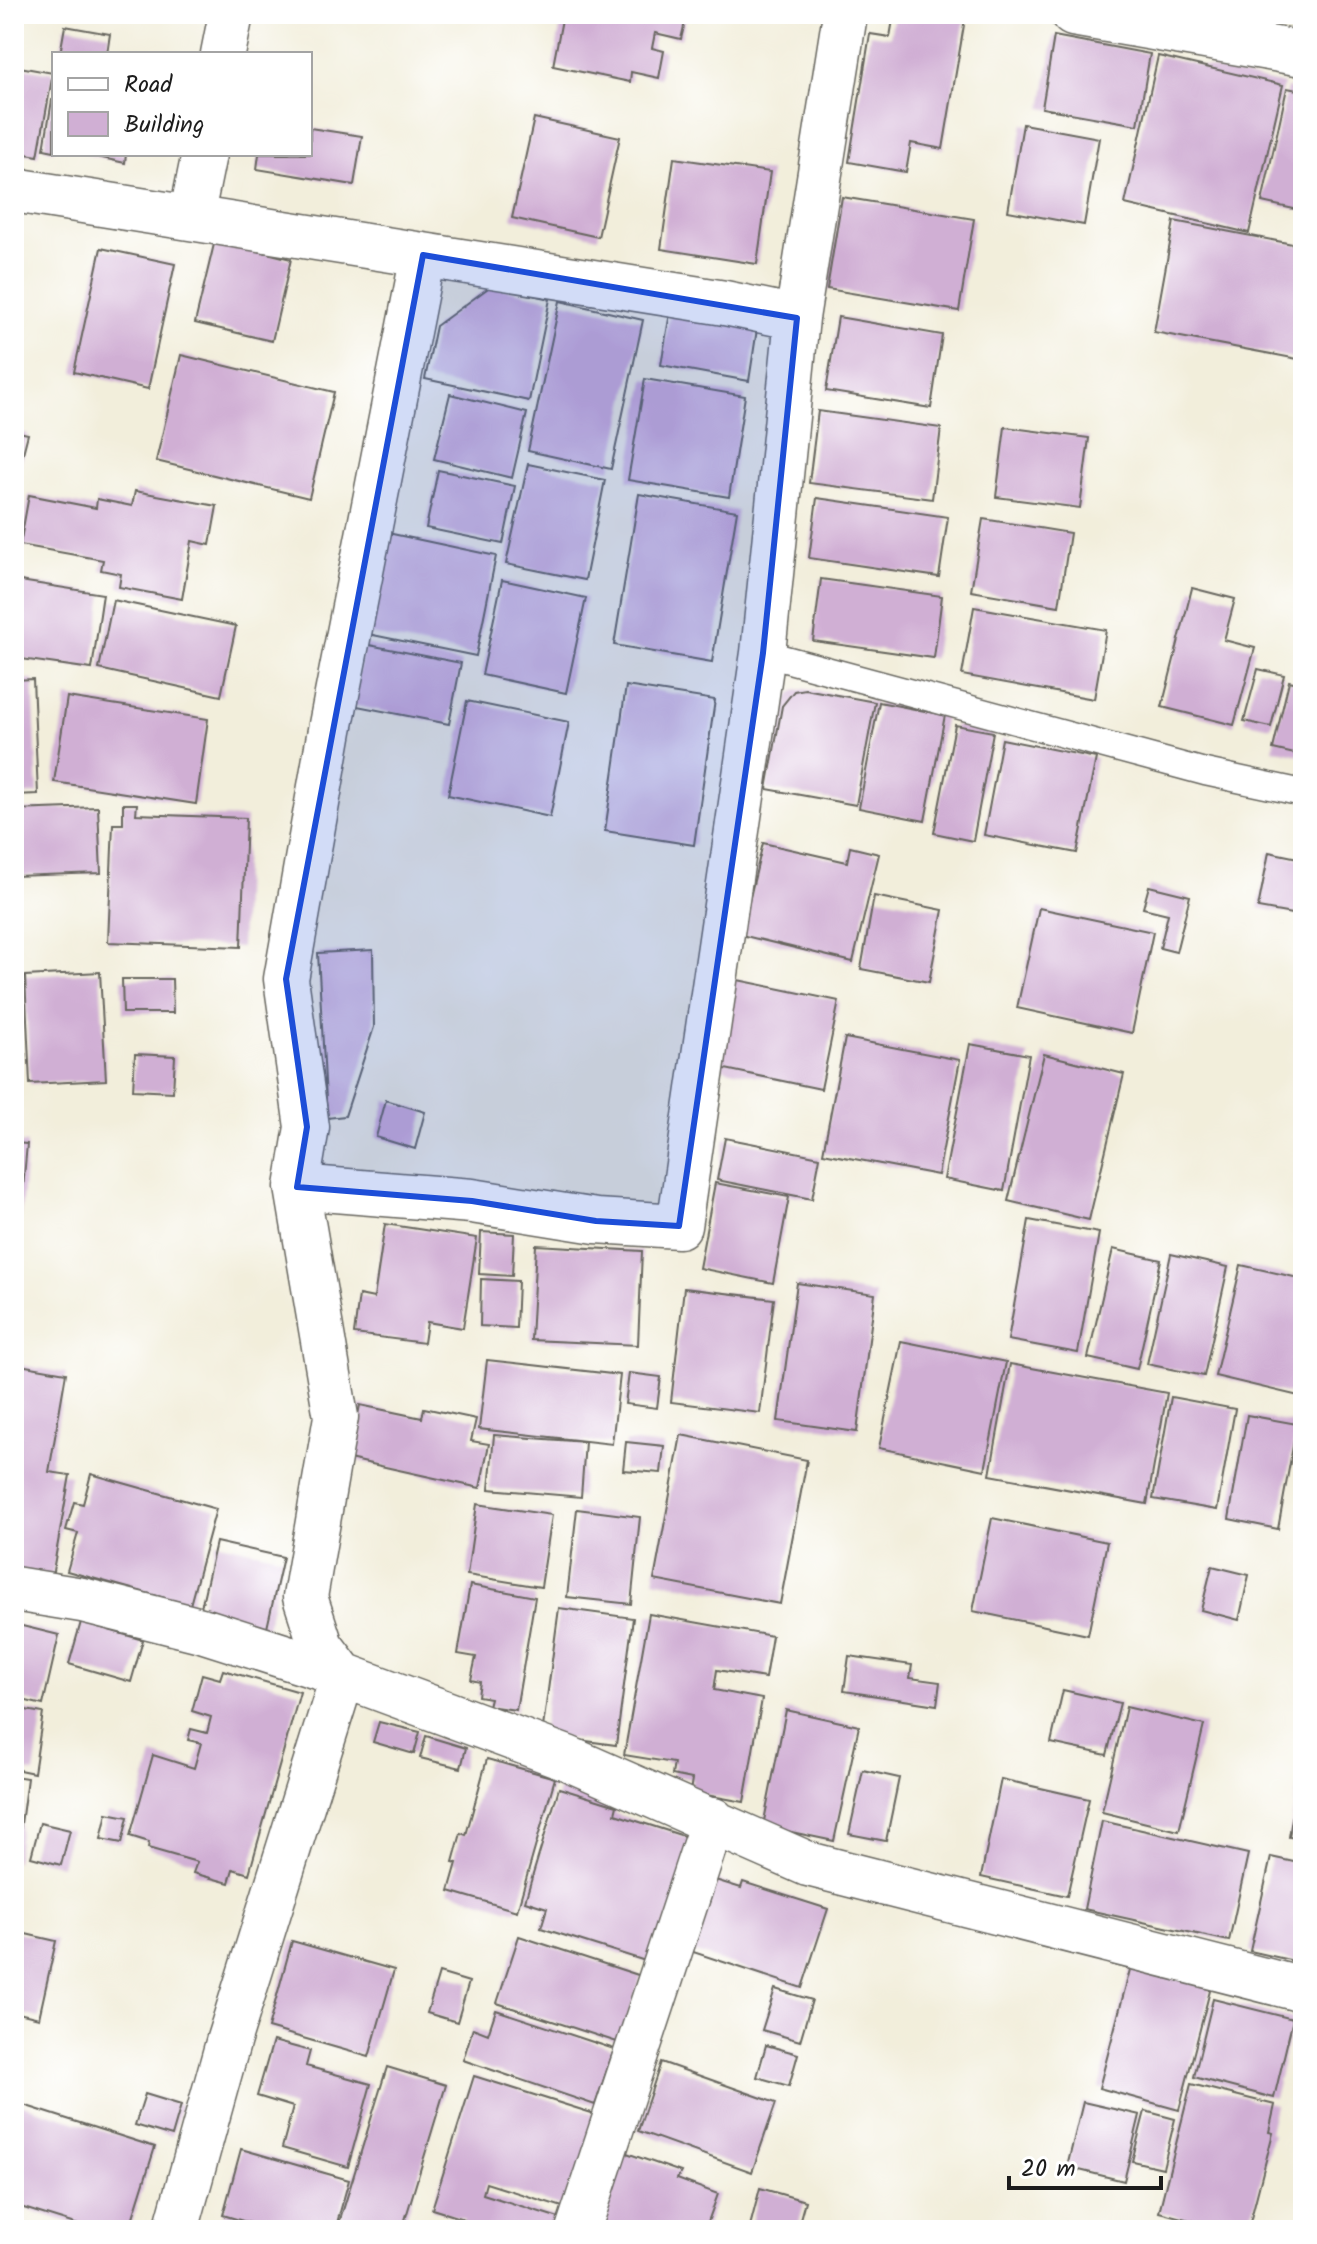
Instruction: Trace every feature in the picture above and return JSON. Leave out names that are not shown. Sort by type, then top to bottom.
[{"type":"street","points":[[223,52],[231,14]]},
{"type":"street","points":[[297,1187],[472,1201],[596,1221],[679,1226],[763,653],[797,318],[845,14]]},
{"type":"street","points":[[1073,14],[1303,54]]},
{"type":"street","points":[[191,218],[204,156]]},
{"type":"street","points":[[14,190],[725,303],[797,318]]},
{"type":"street","points":[[343,1675],[321,1646],[305,1597],[336,1417],[297,1187],[307,1127],[286,979],[330,730],[423,255]]},
{"type":"street","points":[[14,1589],[82,1600],[205,1631],[343,1675],[567,1758],[808,1864],[1303,1990]]},
{"type":"street","points":[[176,2230],[229,2039],[343,1675]]},
{"type":"street","points":[[578,2230],[713,1820]]},
{"type":"lane","points":[[763,653],[1205,772],[1303,793]]},
{"type":"highlighted area","points":[[423,255],[797,318],[763,653],[679,1226],[596,1221],[472,1201],[297,1187],[307,1127],[286,979]]},
{"type":"building","points":[[563,14],[687,14],[681,39],[655,33],[652,48],[664,51],[659,78],[631,72],[630,82],[553,66]]},
{"type":"building","points":[[894,14],[935,14],[965,19],[943,149],[911,143],[906,172],[849,162],[870,34],[890,37]]},
{"type":"building","points":[[65,26],[110,34],[107,52],[60,52]]},
{"type":"building","points":[[1054,36],[1150,54],[1138,125],[1042,108]]},
{"type":"building","points":[[1158,56],[1283,85],[1249,233],[1125,204]]},
{"type":"building","points":[[14,66],[52,73],[38,156],[14,152]]},
{"type":"building","points":[[1287,88],[1303,91],[1303,211],[1262,202]]},
{"type":"building","points":[[52,100],[52,151],[44,149]]},
{"type":"building","points":[[534,118],[620,137],[598,237],[512,218]]},
{"type":"building","points":[[1023,124],[1099,138],[1084,225],[1008,211]]},
{"type":"building","points":[[312,128],[362,136],[354,185],[257,169],[259,156],[312,156]]},
{"type":"building","points":[[93,156],[126,156],[125,163]]},
{"type":"building","points":[[674,158],[770,172],[757,264],[661,249]]},
{"type":"building","points":[[842,197],[974,219],[959,311],[827,289]]},
{"type":"building","points":[[1174,221],[1303,246],[1303,360],[1154,332]]},
{"type":"building","points":[[215,240],[291,259],[272,341],[195,323]]},
{"type":"building","points":[[101,248],[175,264],[148,389],[74,372]]},
{"type":"building","points":[[491,286],[550,299],[529,401],[425,379],[436,326]]},
{"type":"building","points":[[560,301],[643,320],[611,469],[528,451]]},
{"type":"building","points":[[670,313],[757,329],[749,381],[661,365]]},
{"type":"building","points":[[838,317],[942,335],[931,408],[826,391]]},
{"type":"building","points":[[181,355],[334,392],[309,498],[156,461]]},
{"type":"building","points":[[645,379],[745,396],[729,497],[628,480]]},
{"type":"building","points":[[450,394],[527,413],[512,478],[434,459]]},
{"type":"building","points":[[818,411],[941,428],[932,499],[809,483]]},
{"type":"building","points":[[1005,427],[1089,438],[1080,508],[996,497]]},
{"type":"building","points":[[14,431],[28,434],[15,484],[14,484]]},
{"type":"building","points":[[528,464],[605,480],[585,580],[506,564]]},
{"type":"building","points":[[438,470],[515,486],[503,544],[426,528]]},
{"type":"building","points":[[135,491],[217,506],[210,545],[192,541],[182,599],[119,587],[121,574],[101,570],[103,560],[20,545],[29,495],[96,508],[97,499],[132,506]]},
{"type":"building","points":[[639,494],[737,511],[712,662],[614,645]]},
{"type":"building","points":[[817,498],[948,517],[939,577],[809,558]]},
{"type":"building","points":[[983,519],[1070,533],[1059,606],[971,591]]},
{"type":"building","points":[[383,532],[496,556],[476,656],[363,633]]},
{"type":"building","points":[[821,579],[942,596],[934,658],[813,641]]},
{"type":"building","points":[[14,580],[103,594],[92,669],[14,658]]},
{"type":"building","points":[[502,580],[586,598],[566,693],[482,675]]},
{"type":"building","points":[[1192,588],[1235,599],[1224,640],[1255,648],[1234,725],[1162,707]]},
{"type":"building","points":[[113,600],[236,626],[221,696],[99,669]]},
{"type":"building","points":[[974,607],[1106,630],[1094,699],[962,675]]},
{"type":"building","points":[[364,644],[461,663],[449,724],[352,705]]},
{"type":"building","points":[[1258,669],[1284,675],[1271,727],[1244,721]]},
{"type":"building","points":[[33,679],[38,794],[14,795],[14,680]]},
{"type":"building","points":[[1289,681],[1303,684],[1303,756],[1273,749]]},
{"type":"building","points":[[626,686],[715,700],[694,845],[605,831]]},
{"type":"building","points":[[805,689],[875,702],[856,805],[767,789],[782,706],[794,691]]},
{"type":"building","points":[[67,697],[208,719],[196,804],[54,782]]},
{"type":"building","points":[[467,701],[569,722],[550,817],[448,795]]},
{"type":"building","points":[[879,702],[945,715],[925,821],[859,808]]},
{"type":"building","points":[[955,725],[993,732],[973,841],[934,833]]},
{"type":"building","points":[[1002,739],[1096,758],[1077,853],[984,835]]},
{"type":"building","points":[[123,804],[137,804],[136,814],[246,818],[241,947],[108,942],[113,824],[123,824]]},
{"type":"building","points":[[98,807],[101,873],[14,876],[14,810]]},
{"type":"building","points":[[763,843],[847,862],[850,847],[879,854],[853,962],[741,935]]},
{"type":"building","points":[[1269,852],[1303,859],[1303,916],[1258,908]]},
{"type":"building","points":[[1149,886],[1190,896],[1176,952],[1160,948],[1168,914],[1143,908]]},
{"type":"building","points":[[874,896],[943,910],[929,982],[861,969]]},
{"type":"building","points":[[1039,908],[1153,932],[1132,1033],[1017,1008]]},
{"type":"building","points":[[373,950],[374,1027],[345,1116],[327,1118],[318,953]]},
{"type":"building","points":[[100,972],[106,1080],[30,1084],[25,976]]},
{"type":"building","points":[[728,978],[839,1001],[821,1089],[711,1066]]},
{"type":"building","points":[[122,979],[172,979],[173,1013],[123,1013]]},
{"type":"building","points":[[845,1038],[960,1060],[938,1175],[823,1153]]},
{"type":"building","points":[[970,1044],[1029,1055],[1004,1191],[944,1179]]},
{"type":"building","points":[[135,1054],[175,1056],[173,1092],[133,1090]]},
{"type":"building","points":[[1044,1054],[1124,1074],[1089,1220],[1008,1201]]},
{"type":"building","points":[[386,1100],[425,1112],[415,1149],[376,1137]]},
{"type":"building","points":[[725,1138],[820,1157],[812,1199],[717,1180]]},
{"type":"building","points":[[14,1143],[27,1144],[16,1266],[14,1266]]},
{"type":"building","points":[[715,1183],[789,1197],[773,1283],[699,1268]]},
{"type":"building","points":[[1029,1220],[1099,1233],[1078,1353],[1008,1340]]},
{"type":"building","points":[[385,1224],[477,1238],[463,1328],[427,1322],[424,1343],[354,1334],[359,1295],[374,1298]]},
{"type":"building","points":[[481,1232],[514,1234],[512,1276],[479,1274]]},
{"type":"building","points":[[536,1245],[642,1251],[638,1345],[531,1340]]},
{"type":"building","points":[[1113,1249],[1161,1260],[1137,1369],[1088,1358]]},
{"type":"building","points":[[1171,1254],[1228,1267],[1204,1376],[1147,1364]]},
{"type":"building","points":[[1241,1265],[1303,1279],[1303,1397],[1215,1376]]},
{"type":"building","points":[[481,1279],[518,1281],[516,1328],[480,1326]]},
{"type":"building","points":[[797,1283],[875,1294],[857,1432],[778,1421]]},
{"type":"building","points":[[684,1288],[774,1299],[760,1413],[671,1402]]},
{"type":"building","points":[[901,1341],[1006,1362],[985,1470],[879,1448]]},
{"type":"building","points":[[487,1360],[620,1375],[612,1444],[479,1429]]},
{"type":"building","points":[[14,1364],[66,1373],[49,1472],[70,1475],[51,1582],[14,1575]]},
{"type":"building","points":[[1010,1364],[1167,1393],[1147,1504],[990,1475]]},
{"type":"building","points":[[629,1373],[661,1377],[657,1408],[625,1404]]},
{"type":"building","points":[[1171,1397],[1235,1409],[1217,1510],[1153,1499]]},
{"type":"building","points":[[360,1405],[422,1418],[424,1408],[476,1419],[471,1441],[489,1444],[480,1488],[349,1459]]},
{"type":"building","points":[[1247,1415],[1297,1424],[1278,1529],[1229,1519]]},
{"type":"building","points":[[494,1435],[585,1442],[581,1497],[489,1489]]},
{"type":"building","points":[[681,1435],[807,1460],[780,1604],[654,1580]]},
{"type":"building","points":[[626,1442],[664,1446],[661,1473],[623,1470]]},
{"type":"building","points":[[91,1474],[216,1509],[190,1605],[67,1571],[78,1533],[66,1530],[74,1502],[83,1504]]},
{"type":"building","points":[[477,1504],[552,1515],[541,1587],[467,1575]]},
{"type":"building","points":[[577,1509],[640,1517],[631,1604],[567,1597]]},
{"type":"building","points":[[992,1518],[1107,1542],[1088,1635],[973,1611]]},
{"type":"building","points":[[216,1542],[283,1557],[267,1628],[200,1612]]},
{"type":"building","points":[[1212,1566],[1249,1575],[1239,1620],[1201,1610]]},
{"type":"building","points":[[470,1585],[535,1597],[516,1710],[488,1706],[490,1698],[478,1696],[480,1682],[471,1680],[476,1657],[458,1654]]},
{"type":"building","points":[[559,1608],[633,1618],[616,1745],[542,1735]]},
{"type":"building","points":[[649,1614],[772,1636],[765,1678],[717,1670],[714,1690],[762,1699],[744,1802],[690,1792],[692,1779],[672,1775],[674,1763],[624,1755]]},
{"type":"building","points":[[81,1622],[143,1640],[131,1682],[69,1664]]},
{"type":"building","points":[[14,1624],[59,1635],[43,1705],[14,1698]]},
{"type":"building","points":[[849,1656],[912,1665],[910,1678],[940,1682],[937,1705],[844,1691]]},
{"type":"building","points":[[223,1670],[300,1692],[249,1874],[233,1869],[229,1883],[193,1873],[197,1862],[148,1848],[149,1842],[130,1836],[153,1755],[194,1768],[201,1743],[188,1740],[191,1729],[207,1733],[211,1717],[192,1711],[202,1674],[220,1679]]},
{"type":"building","points":[[1063,1690],[1120,1703],[1107,1755],[1051,1743]]},
{"type":"building","points":[[1126,1707],[1204,1725],[1179,1831],[1102,1812]]},
{"type":"building","points":[[14,1708],[43,1713],[34,1773],[14,1769]]},
{"type":"building","points":[[786,1710],[859,1726],[834,1841],[763,1826]]},
{"type":"building","points":[[379,1722],[420,1732],[414,1754],[373,1742]]},
{"type":"building","points":[[426,1736],[466,1748],[461,1768],[420,1758]]},
{"type":"building","points":[[487,1759],[555,1778],[517,1911],[449,1891],[461,1833],[466,1835]]},
{"type":"building","points":[[1303,1763],[1303,1839],[1289,1837]]},
{"type":"building","points":[[863,1770],[899,1778],[886,1841],[849,1834]]},
{"type":"building","points":[[14,1776],[27,1778],[16,1862],[14,1861]]},
{"type":"building","points":[[1001,1779],[1089,1799],[1067,1896],[981,1877]]},
{"type":"building","points":[[559,1788],[617,1806],[615,1814],[696,1840],[658,1965],[541,1928],[547,1908],[525,1901]]},
{"type":"building","points":[[107,1813],[128,1817],[122,1843],[101,1839]]},
{"type":"building","points":[[1102,1821],[1248,1854],[1229,1941],[1084,1909]]},
{"type":"building","points":[[40,1823],[70,1830],[61,1865],[31,1857]]},
{"type":"building","points":[[1271,1857],[1303,1864],[1303,1963],[1250,1951]]},
{"type":"building","points":[[712,1879],[741,1888],[743,1882],[828,1909],[802,1988],[684,1949]]},
{"type":"building","points":[[17,1932],[56,1941],[39,2018],[14,2012],[14,1943]]},
{"type":"building","points":[[519,1936],[641,1976],[620,2043],[497,2003]]},
{"type":"building","points":[[292,1941],[394,1970],[369,2057],[268,2028]]},
{"type":"building","points":[[1132,1962],[1212,1983],[1179,2110],[1099,2088]]},
{"type":"building","points":[[439,1973],[469,1982],[457,2022],[427,2013]]},
{"type":"building","points":[[775,1989],[812,2000],[800,2041],[762,2030]]},
{"type":"building","points":[[1213,1999],[1293,2019],[1274,2098],[1194,2077]]},
{"type":"building","points":[[496,2010],[614,2049],[595,2105],[463,2060],[473,2028],[488,2034]]},
{"type":"building","points":[[273,2041],[310,2051],[306,2066],[371,2084],[348,2167],[282,2148],[293,2107],[257,2096]]},
{"type":"building","points":[[766,2045],[798,2054],[789,2086],[757,2077]]},
{"type":"building","points":[[661,2062],[776,2103],[752,2172],[638,2131]]},
{"type":"building","points":[[387,2067],[446,2085],[402,2230],[337,2230]]},
{"type":"building","points":[[474,2076],[598,2115],[569,2209],[486,2183],[483,2194],[559,2218],[556,2230],[461,2230],[464,2219],[432,2209]]},
{"type":"building","points":[[1191,2084],[1275,2105],[1269,2132],[1273,2133],[1248,2230],[1228,2230],[1159,2212]]},
{"type":"building","points":[[145,2094],[181,2105],[172,2136],[135,2125]]},
{"type":"building","points":[[14,2102],[155,2147],[129,2230],[94,2230],[14,2205]]},
{"type":"building","points":[[1083,2102],[1140,2115],[1124,2181],[1067,2167]]},
{"type":"building","points":[[1145,2111],[1175,2119],[1163,2168],[1132,2161]]},
{"type":"building","points":[[241,2149],[349,2180],[335,2230],[273,2230],[223,2215]]},
{"type":"building","points":[[621,2151],[681,2172],[677,2179],[718,2194],[705,2230],[592,2230]]},
{"type":"building","points":[[760,2188],[805,2201],[797,2230],[749,2230]]}]
